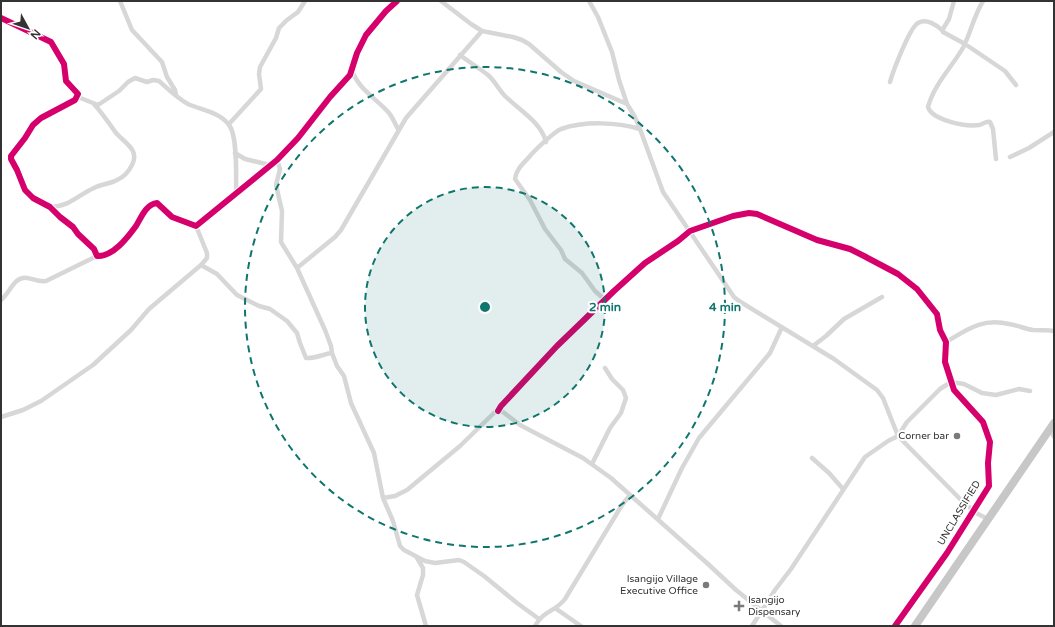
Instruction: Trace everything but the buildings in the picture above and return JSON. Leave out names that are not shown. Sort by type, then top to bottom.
[{"type":"highway","points":[[915,626],[988,519],[1053,429]]},
{"type":"street","points":[[120,1],[132,30],[162,62],[167,77],[175,90],[176,95]]},
{"type":"street","points":[[229,124],[261,89],[260,67],[276,38],[279,28],[298,12],[305,1]]},
{"type":"street","points":[[196,226],[236,195],[277,160],[298,138],[330,97],[346,80],[366,35],[397,1]]},
{"type":"street","points":[[441,1],[451,10],[482,31],[522,40],[574,81],[627,104]]},
{"type":"street","points":[[589,1],[598,17],[612,52],[627,104],[635,116],[663,192],[734,297],[834,359],[877,390],[882,398],[898,436],[942,482],[974,510],[988,519]]},
{"type":"street","points":[[943,30],[949,19],[954,1]]},
{"type":"street","points":[[983,1],[976,14],[965,44],[933,93],[928,107],[932,113],[949,122],[978,125],[989,121],[992,124],[993,129],[996,159]]},
{"type":"street","points":[[1,18],[50,42],[64,64],[66,81],[78,92],[78,97]]},
{"type":"street","points":[[890,82],[908,39],[917,23],[922,21],[936,25],[948,35],[965,44],[1005,71],[1016,85]]},
{"type":"street","points":[[297,268],[335,237],[341,230],[398,129],[482,31]]},
{"type":"street","points":[[460,55],[488,75],[504,96],[526,115],[540,130],[546,142]]},
{"type":"street","points":[[352,69],[357,81],[368,94],[388,112],[398,129]]},
{"type":"street","points":[[78,97],[98,105],[119,91],[128,82],[136,78],[147,82],[154,80],[159,82],[187,103],[220,117],[229,124],[233,134],[236,195]]},
{"type":"street","points":[[78,97],[41,118],[33,125],[11,156],[11,160],[17,170],[20,181],[25,190],[33,198],[50,207],[60,218],[73,227],[78,234],[94,249],[97,256]]},
{"type":"street","points":[[50,207],[60,207],[94,187],[118,180],[128,172],[134,161],[134,153],[131,147],[116,132],[94,104]]},
{"type":"street","points":[[605,300],[595,291],[582,273],[565,259],[545,229],[530,200],[515,179],[516,173],[535,151],[560,130],[597,123],[628,125],[640,129]]},
{"type":"street","points":[[1010,157],[1029,148],[1054,132]]},
{"type":"street","points":[[235,153],[245,159],[270,165]]},
{"type":"street","points":[[277,160],[280,169],[276,185],[282,211],[281,242],[297,268],[325,330],[337,366],[344,376],[351,403],[374,452],[383,498],[393,521],[400,546],[417,558],[435,563],[459,560],[464,562],[539,619]]},
{"type":"street","points":[[1,300],[6,296],[15,282],[20,279],[27,278],[38,282],[46,281],[97,256],[102,256],[109,253],[121,243],[136,225],[142,214],[154,203],[160,205],[172,217],[196,226],[207,253],[206,258],[201,265],[149,309],[120,342],[93,365],[41,401],[23,410],[1,417]]},
{"type":"street","points":[[383,498],[395,496],[407,490],[440,464],[498,411],[557,346],[645,263],[690,231],[733,216],[749,213],[757,214],[817,240],[850,250],[898,274],[917,289],[936,314],[940,330],[946,342],[971,327],[988,321],[1007,323],[1032,330],[1044,329],[1054,331]]},
{"type":"street","points":[[201,265],[217,274],[237,295],[259,306],[270,309],[287,321],[297,333],[306,358],[332,353]]},
{"type":"street","points":[[813,346],[848,316],[882,297]]},
{"type":"street","points":[[658,519],[682,468],[699,438],[770,353],[782,327]]},
{"type":"street","name":"UNCLASSIFIED","points":[[895,626],[947,553],[989,486],[988,463],[990,442],[983,422],[954,390],[945,362],[946,342]]},
{"type":"street","points":[[592,464],[607,433],[621,412],[626,398],[623,390],[612,379],[605,368]]},
{"type":"street","points":[[752,626],[865,457],[898,436],[907,422],[940,389],[951,382],[964,384],[982,393],[996,395],[1019,389],[1030,392]]},
{"type":"street","points":[[498,411],[502,412],[532,432],[592,464],[611,478],[736,590],[781,626]]},
{"type":"street","points":[[812,458],[829,473],[843,490]]},
{"type":"street","points":[[535,626],[546,612],[555,608],[565,599],[622,505],[630,495]]},
{"type":"street","points":[[417,558],[423,568],[422,580],[417,593],[426,626]]},
{"type":"street","points":[[555,608],[581,626]]},
{"type":"cycle path","points":[[1,18],[51,42],[64,64],[66,81],[78,94],[75,100],[41,118],[33,125],[11,156],[11,159],[25,190],[33,198],[50,207],[73,227],[78,234],[94,249],[97,256],[109,253],[120,246],[136,226],[144,212],[153,204],[157,203],[172,217],[196,226],[277,160],[298,138],[330,97],[350,75],[357,53],[366,35],[386,11],[397,1]]},
{"type":"cycle path","points":[[498,411],[557,346],[645,263],[690,231],[733,216],[749,213],[757,214],[817,240],[850,249],[898,274],[917,289],[937,314],[940,330],[946,342],[945,362],[954,390],[983,422],[990,442],[988,463],[989,486],[947,553],[895,626]]},
{"type":"place","name":"Corner bar","points":[[957,436]]},
{"type":"place","name":"Isangijo Village Executive Office","points":[[706,585]]},
{"type":"place","name":"Isangijo Dispensary","points":[[739,606]]}]
